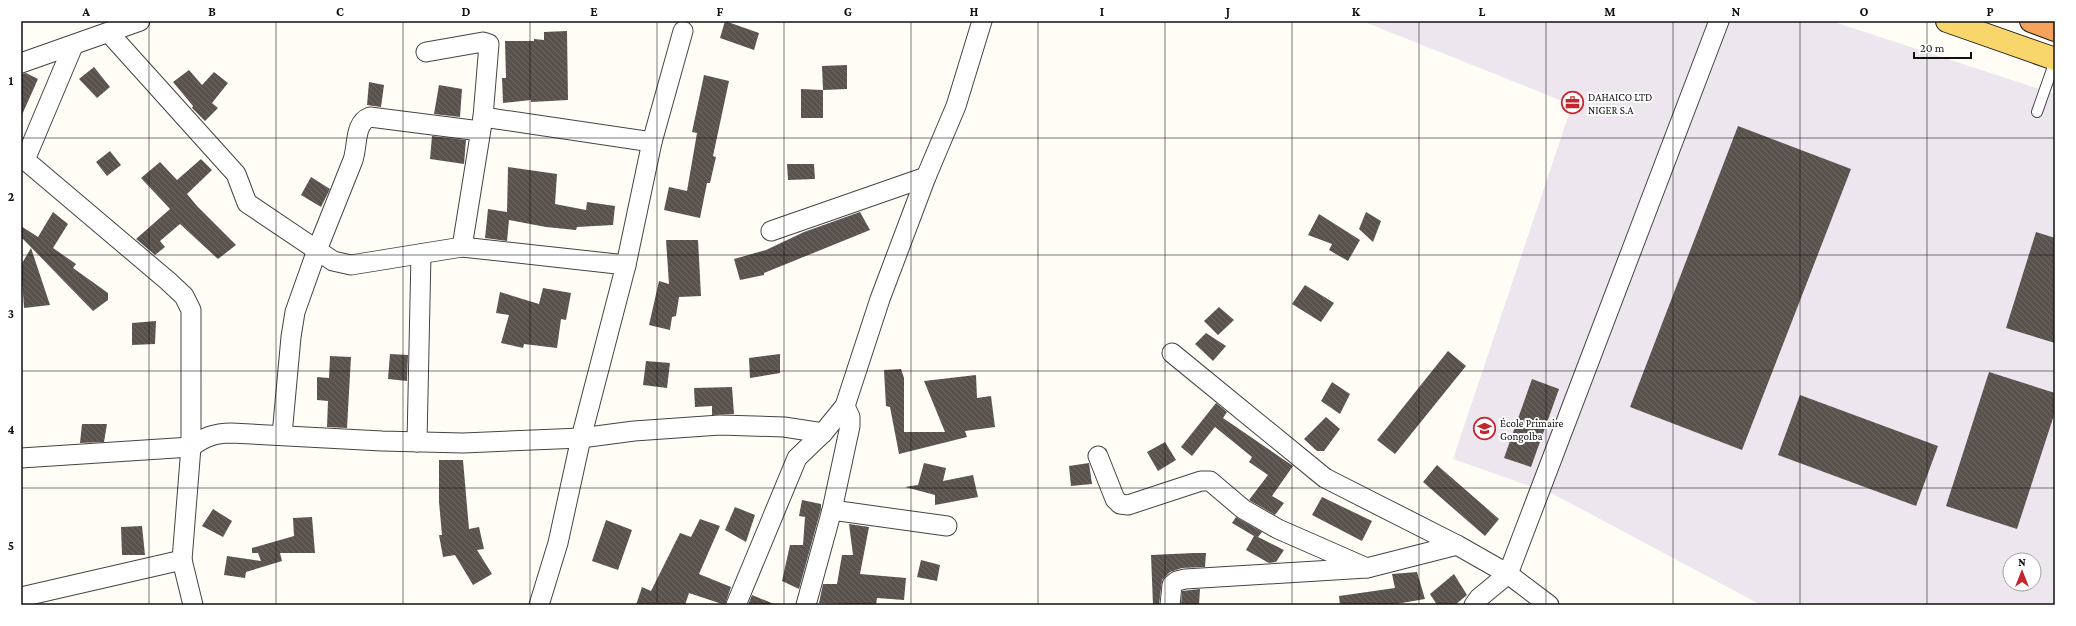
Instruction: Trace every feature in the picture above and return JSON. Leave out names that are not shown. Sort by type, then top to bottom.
[{"type":"highway","points":[[2031,21],[2055,30]]},
{"type":"main road","points":[[1947,21],[2055,60]]},
{"type":"street","points":[[21,63],[73,46],[140,21]]},
{"type":"street","points":[[736,605],[797,458],[845,406],[880,299],[926,177],[956,106],[982,21]]},
{"type":"street","points":[[1474,605],[1479,598],[1508,574],[1719,21]]},
{"type":"street","points":[[539,605],[558,543],[581,438],[626,265],[652,142],[683,31]]},
{"type":"street","points":[[109,33],[236,174],[247,203],[333,261],[351,265],[462,247],[626,265]]},
{"type":"street","points":[[426,52],[483,42],[489,44],[482,124],[462,247]]},
{"type":"street","points":[[73,46],[23,164],[168,280],[188,302],[191,310],[191,447],[182,560],[193,605]]},
{"type":"street","points":[[282,435],[293,323],[317,250],[353,160],[357,148],[359,126],[362,120],[370,117],[482,124],[652,142]]},
{"type":"street","points":[[771,231],[926,177]]},
{"type":"street","points":[[417,442],[421,254]]},
{"type":"street","points":[[1172,353],[1324,478],[1457,545],[1508,574],[1549,605]]},
{"type":"street","points":[[806,605],[832,510],[851,420],[845,406]]},
{"type":"street","points":[[21,458],[191,447],[202,438],[217,433],[463,443],[581,438],[634,431],[720,425],[784,426],[822,432]]},
{"type":"street","points":[[1098,456],[1114,499],[1120,504],[1128,505],[1201,481],[1210,481],[1244,509],[1278,529],[1367,568]]},
{"type":"street","points":[[832,510],[947,526]]},
{"type":"street","points":[[1170,605],[1172,585],[1177,581],[1185,579],[1367,568],[1457,545]]},
{"type":"street","points":[[21,597],[182,560]]},
{"type":"lane","points":[[2038,112],[2055,60]]},
{"type":"shaded area","points":[[1362,21],[1831,21],[2055,94],[2055,605],[1761,605],[1555,495],[1453,459],[1572,105]]},
{"type":"building","points":[[725,21],[759,33],[754,50],[720,38]]},
{"type":"building","points":[[567,31],[568,100],[531,102],[531,100],[503,103],[502,78],[506,78],[505,41],[534,41],[534,39],[544,40],[544,32]]},
{"type":"building","points":[[847,65],[847,89],[823,90],[822,66]]},
{"type":"building","points":[[94,67],[110,87],[97,98],[79,79]]},
{"type":"building","points":[[189,70],[202,85],[214,72],[228,83],[212,103],[218,108],[205,121],[192,108],[193,106],[173,82]]},
{"type":"building","points":[[26,73],[38,79],[21,117],[21,74]]},
{"type":"building","points":[[704,75],[729,81],[713,156],[716,157],[710,183],[707,183],[700,218],[664,210],[669,187],[687,191],[697,133],[692,132]]},
{"type":"building","points":[[369,82],[384,85],[381,107],[367,105]]},
{"type":"building","points":[[439,85],[462,89],[460,117],[434,114]]},
{"type":"building","points":[[801,89],[823,90],[823,118],[801,118]]},
{"type":"building","points":[[1738,126],[1851,169],[1742,450],[1630,407]]},
{"type":"building","points":[[432,136],[466,140],[464,164],[430,159]]},
{"type":"building","points":[[110,151],[121,165],[107,176],[96,162]]},
{"type":"building","points":[[201,159],[212,170],[187,194],[236,245],[218,259],[180,224],[160,241],[165,247],[155,255],[136,239],[170,209],[141,178],[160,162],[177,180]]},
{"type":"building","points":[[787,164],[814,164],[815,179],[788,180]]},
{"type":"building","points":[[508,167],[557,174],[555,204],[586,210],[587,202],[615,206],[613,225],[577,227],[576,230],[546,227],[509,220],[507,241],[485,238],[488,209],[507,212]]},
{"type":"building","points":[[311,177],[330,189],[321,207],[301,195]]},
{"type":"building","points":[[53,212],[68,224],[53,248],[76,264],[73,268],[108,293],[108,300],[93,311],[21,237],[21,226],[38,237]]},
{"type":"building","points":[[860,212],[870,230],[764,273],[764,275],[740,280],[734,259],[766,250],[804,232]]},
{"type":"building","points":[[1366,212],[1381,221],[1373,242],[1359,229]]},
{"type":"building","points":[[1319,214],[1360,240],[1348,261],[1329,250],[1332,244],[1308,235]]},
{"type":"building","points":[[2036,232],[2055,238],[2055,343],[2006,328]]},
{"type":"building","points":[[666,240],[698,240],[701,296],[679,297],[676,316],[672,317],[670,330],[649,325],[659,281],[669,284]]},
{"type":"building","points":[[31,248],[50,305],[24,308],[21,265]]},
{"type":"building","points":[[1305,285],[1334,303],[1321,322],[1292,304]]},
{"type":"building","points":[[543,288],[571,293],[566,320],[561,319],[557,348],[524,344],[523,348],[501,343],[509,315],[496,313],[500,292],[539,304]]},
{"type":"building","points":[[1219,307],[1234,320],[1218,335],[1204,321]]},
{"type":"building","points":[[156,321],[155,344],[132,345],[132,323]]},
{"type":"building","points":[[1206,333],[1226,346],[1213,361],[1195,344]]},
{"type":"building","points":[[1448,351],[1466,366],[1395,454],[1377,440]]},
{"type":"building","points":[[390,354],[408,355],[407,381],[388,379]]},
{"type":"building","points":[[780,354],[780,373],[750,378],[749,358]]},
{"type":"building","points":[[330,356],[351,357],[347,428],[327,427],[328,401],[317,400],[317,377],[329,378]]},
{"type":"building","points":[[646,361],[670,363],[667,388],[643,385]]},
{"type":"building","points":[[901,369],[904,378],[904,432],[945,432],[924,381],[976,375],[977,398],[991,396],[995,427],[965,431],[967,437],[899,454],[890,407],[886,406],[884,370]]},
{"type":"building","points":[[1989,372],[2055,393],[2055,412],[2017,529],[1946,506]]},
{"type":"building","points":[[1532,379],[1559,389],[1531,467],[1504,458]]},
{"type":"building","points":[[1332,382],[1350,394],[1340,414],[1321,401]]},
{"type":"building","points":[[732,387],[734,414],[712,415],[712,406],[695,407],[694,388]]},
{"type":"building","points":[[1800,395],[1938,446],[1916,506],[1778,455]]},
{"type":"building","points":[[1216,403],[1227,412],[1223,418],[1293,466],[1272,496],[1284,503],[1275,515],[1249,500],[1268,475],[1249,462],[1252,457],[1215,427],[1192,456],[1181,447]]},
{"type":"building","points":[[1326,417],[1340,429],[1324,451],[1317,451],[1304,439]]},
{"type":"building","points":[[82,424],[107,424],[104,442],[80,443]]},
{"type":"building","points":[[1165,442],[1176,460],[1158,471],[1147,452]]},
{"type":"building","points":[[439,460],[463,460],[469,529],[479,527],[484,549],[477,550],[492,574],[473,585],[455,555],[443,557],[439,535],[442,535],[439,502]]},
{"type":"building","points":[[924,463],[946,468],[943,481],[973,475],[978,497],[935,505],[935,495],[905,487],[918,485]]},
{"type":"building","points":[[1089,463],[1092,484],[1071,486],[1069,466]]},
{"type":"building","points":[[1437,465],[1499,519],[1485,536],[1423,482]]},
{"type":"building","points":[[1322,497],[1372,521],[1362,541],[1312,515]]},
{"type":"building","points":[[802,500],[821,504],[821,509],[799,589],[782,581],[790,545],[803,545],[805,517],[799,516]]},
{"type":"building","points":[[735,507],[755,515],[746,542],[725,530]]},
{"type":"building","points":[[213,509],[232,521],[223,537],[202,526]]},
{"type":"building","points":[[312,517],[315,553],[280,553],[282,561],[246,572],[245,578],[224,575],[227,556],[261,561],[258,553],[252,553],[252,548],[294,536],[293,518]]},
{"type":"building","points":[[1236,517],[1262,532],[1258,537],[1284,550],[1276,562],[1269,563],[1246,550],[1254,536],[1232,523]]},
{"type":"building","points":[[700,519],[720,526],[699,574],[731,587],[725,605],[689,593],[685,605],[636,605],[642,587],[651,591],[680,533],[691,537]]},
{"type":"building","points":[[606,520],[632,530],[618,570],[592,561]]},
{"type":"building","points":[[849,524],[869,527],[860,574],[906,578],[904,600],[877,598],[876,605],[819,603],[823,584],[837,584],[842,555],[853,555]]},
{"type":"building","points":[[142,526],[145,555],[122,555],[121,527]]},
{"type":"building","points":[[1206,553],[1205,567],[1182,568],[1170,572],[1162,580],[1159,605],[1153,605],[1151,555]]},
{"type":"building","points":[[921,560],[940,565],[937,581],[917,577]]},
{"type":"building","points":[[1417,572],[1425,599],[1390,605],[1340,605],[1339,596],[1395,588],[1392,574]]},
{"type":"building","points":[[1454,574],[1467,595],[1455,605],[1437,605],[1430,594]]},
{"type":"building","points":[[1200,589],[1199,605],[1181,605],[1182,591]]},
{"type":"building","points":[[752,595],[774,604],[774,605],[748,605]]},
{"type":"place","name":"DAHAICO LTD NIGER S.A","points":[[1573,103]]},
{"type":"place","name":"École Primaire Gongolba","points":[[1484,429]]}]
